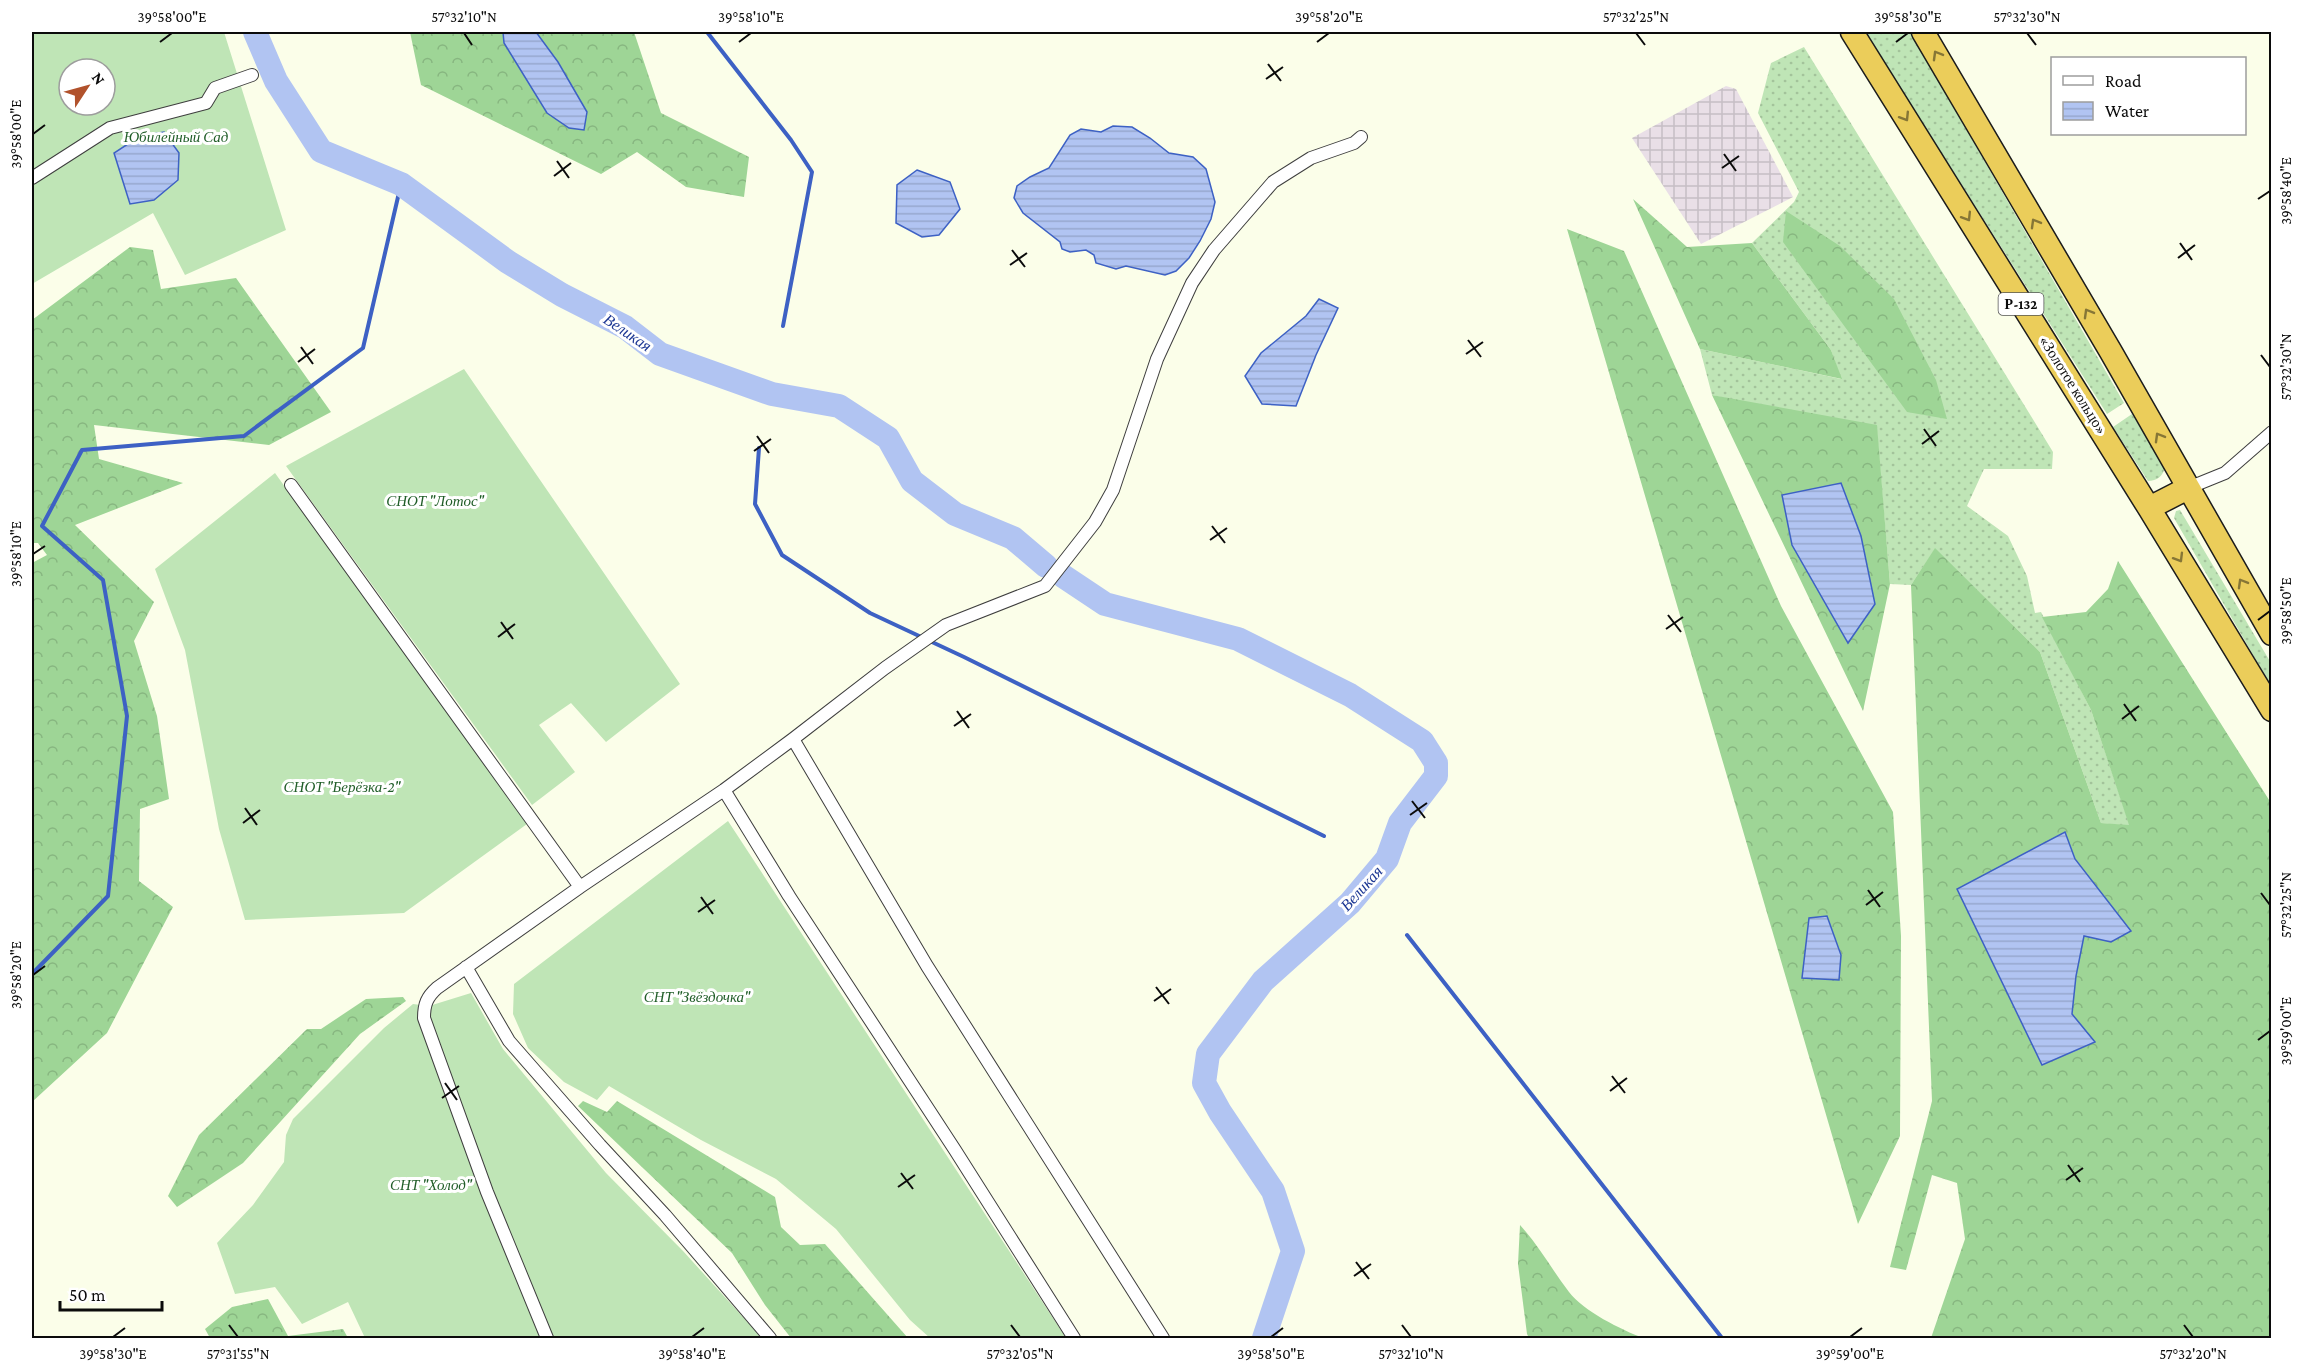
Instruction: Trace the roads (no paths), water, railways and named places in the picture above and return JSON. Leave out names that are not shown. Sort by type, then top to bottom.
[{"type":"highway","name":"«Золотое кольцо»","points":[[1851,32],[2149,507],[2271,710]]},
{"type":"highway","points":[[1923,32],[2111,352],[2271,634]]},
{"type":"highway","points":[[2149,507],[2188,488]]},
{"type":"street","points":[[32,177],[110,128],[206,103],[215,88],[252,75]]},
{"type":"street","points":[[547,1338],[488,1192],[424,1018],[424,1005],[429,995],[580,886],[724,790],[885,668],[946,625],[1036,591],[1051,579],[1095,522],[1109,498],[1157,359],[1192,283],[1214,250],[1273,182],[1299,164],[1354,143],[1361,137]]},
{"type":"street","points":[[2188,488],[2225,473],[2271,432]]},
{"type":"street","points":[[291,484],[580,886]]},
{"type":"street","points":[[793,739],[927,966],[1163,1338]]},
{"type":"street","points":[[724,790],[795,906],[967,1169],[1074,1338]]},
{"type":"street","points":[[466,967],[508,1041],[665,1215],[770,1338]]},
{"type":"water","points":[[503,32],[536,32],[558,62],[587,112],[584,130],[569,128],[547,113],[504,43]]},
{"type":"water","points":[[1113,126],[1132,127],[1169,153],[1193,157],[1206,169],[1215,202],[1211,219],[1189,258],[1176,271],[1165,275],[1126,266],[1116,269],[1096,263],[1094,255],[1086,250],[1070,252],[1062,249],[1060,242],[1023,213],[1014,198],[1017,186],[1049,168],[1070,135],[1081,129],[1101,132]]},
{"type":"water","points":[[164,132],[179,153],[178,180],[154,200],[130,204],[114,153],[140,136]]},
{"type":"water","points":[[917,170],[950,182],[960,209],[939,235],[922,237],[896,223],[897,185]]},
{"type":"water","points":[[1319,299],[1338,308],[1296,406],[1262,404],[1245,376],[1261,353],[1306,316]]},
{"type":"water","points":[[1841,483],[1861,536],[1875,604],[1848,643],[1792,545],[1782,495]]},
{"type":"water","points":[[2065,832],[2075,859],[2131,931],[2111,942],[2084,936],[2076,976],[2072,1014],[2095,1042],[2042,1065],[1957,889]]},
{"type":"water","points":[[1827,916],[1841,955],[1839,980],[1802,978],[1809,918]]},
{"type":"waterway","name":"Великая","points":[[255,32],[276,81],[321,151],[401,184],[508,262],[562,295],[625,327],[660,354],[772,394],[839,406],[888,438],[912,481],[955,514],[1013,538],[1046,566]]},
{"type":"waterway","points":[[707,32],[791,140],[812,172],[783,326]]},
{"type":"waterway","points":[[32,974],[108,896],[127,716],[103,580],[42,526],[82,450],[244,436],[363,348],[401,184]]},
{"type":"waterway","points":[[759,448],[755,504],[782,555],[870,613],[964,657],[1324,836]]},
{"type":"waterway","name":"Великая","points":[[1063,576],[1105,604],[1238,639],[1350,695],[1422,741],[1436,763],[1436,776],[1400,823],[1387,859],[1350,903],[1263,981],[1208,1054],[1204,1083],[1220,1112],[1273,1191],[1293,1251],[1264,1338]]},
{"type":"waterway","points":[[1407,935],[1722,1338]]},
{"type":"park label","name":"Юбилейный Сад","points":[[176,137]]},
{"type":"park label","name":"СНОТ \"Лотос\"","points":[[435,501]]},
{"type":"park label","name":"СНОТ \"Берёзка-2\"","points":[[342,787]]},
{"type":"park label","name":"СНТ \"Звёздочка\"","points":[[697,997]]},
{"type":"park label","name":"СНТ \"Холод\"","points":[[431,1185]]}]
